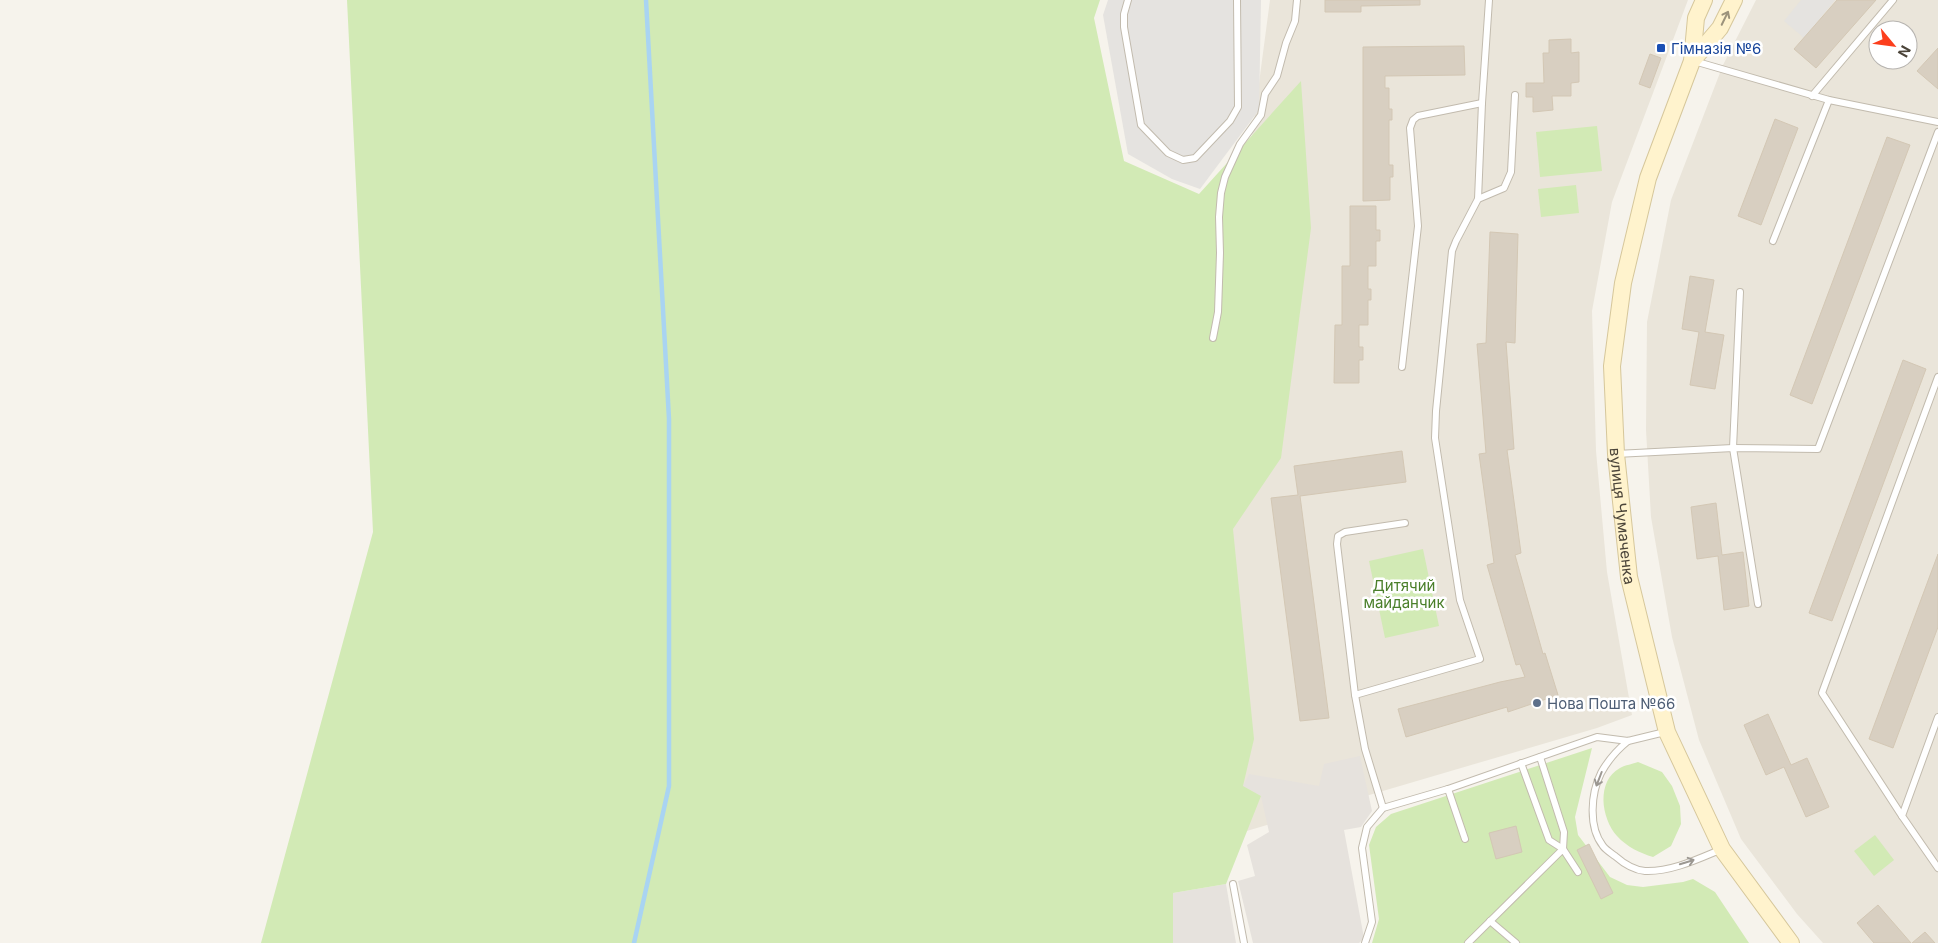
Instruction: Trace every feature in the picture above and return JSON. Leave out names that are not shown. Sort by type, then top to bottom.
[{"type":"street","name":"вулиця Чумаченка","points":[[1704,0],[1696,18],[1692,61],[1648,178],[1623,282],[1612,366],[1616,454],[1629,576],[1666,732],[1722,849],[1791,943]]},
{"type":"street","name":"вулиця Чумаченка","points":[[1692,61],[1720,28],[1734,0]]},
{"type":"lane","points":[[1128,0],[1124,14],[1124,27],[1141,125],[1168,153],[1183,160],[1195,158],[1230,121],[1238,106],[1237,0]]},
{"type":"lane","points":[[1213,338],[1218,312],[1219,217],[1225,176],[1240,144],[1261,115],[1265,94],[1277,76],[1286,43],[1295,21],[1297,0]]},
{"type":"lane","points":[[1355,695],[1480,659],[1460,600],[1435,438],[1436,402],[1452,251],[1478,200],[1482,103],[1490,0]]},
{"type":"lane","points":[[1812,96],[1893,0]]},
{"type":"lane","points":[[1692,61],[1812,96],[1938,122]]},
{"type":"lane","points":[[1478,200],[1504,188],[1511,172],[1515,95]]},
{"type":"lane","points":[[1773,241],[1829,100]]},
{"type":"lane","points":[[1402,367],[1418,226],[1410,128],[1413,120],[1418,116],[1482,103]]},
{"type":"lane","points":[[1616,454],[1733,448],[1818,449],[1938,132]]},
{"type":"lane","points":[[1740,292],[1733,448],[1758,604]]},
{"type":"lane","points":[[1938,377],[1822,693],[1938,868]]},
{"type":"lane","points":[[1383,808],[1365,750],[1355,695],[1337,544],[1338,536],[1345,532],[1405,523]]},
{"type":"lane","points":[[1902,816],[1938,717]]},
{"type":"lane","points":[[1365,943],[1372,922],[1362,848],[1367,827],[1383,808],[1448,789],[1597,737],[1628,740],[1666,732]]},
{"type":"lane","points":[[1628,740],[1615,752],[1601,773],[1594,794],[1593,817],[1596,832],[1603,846],[1625,864],[1644,871],[1690,862],[1722,849]]},
{"type":"lane","points":[[1468,943],[1563,849],[1564,832],[1540,757]]},
{"type":"lane","points":[[1521,763],[1549,840],[1563,849],[1578,872]]},
{"type":"lane","points":[[1448,789],[1465,839]]},
{"type":"lane","points":[[1233,884],[1244,943]]},
{"type":"lane","points":[[1490,921],[1516,943]]},
{"type":"shaded area","points":[[1108,0],[1261,0],[1259,110],[1200,189],[1172,179],[1128,154],[1103,15]]},
{"type":"shaded area","points":[[1270,0],[1688,0],[1612,202],[1592,311],[1596,451],[1607,572],[1632,715],[1597,728],[1206,843],[1204,499]]},
{"type":"shaded area","points":[[1756,0],[1938,0],[1938,943],[1823,943],[1797,914],[1741,839],[1699,740],[1672,637],[1651,517],[1646,430],[1647,322],[1671,200],[1723,65]]},
{"type":"shaded area","points":[[1801,0],[1835,0],[1804,38],[1784,21]]},
{"type":"shaded area","points":[[1360,756],[1372,811],[1361,827],[1344,830],[1364,938],[1359,943],[1253,943],[1238,881],[1255,876],[1247,845],[1269,832],[1261,796],[1243,786],[1249,774],[1319,786],[1324,764]]},
{"type":"shaded area","points":[[1226,884],[1236,943],[1173,943],[1173,893]]},
{"type":"green space","points":[[347,0],[1100,0],[1094,18],[1124,161],[1199,194],[1301,81],[1311,228],[1281,458],[1233,529],[1254,739],[1243,786],[1261,796],[1226,884],[1173,893],[1173,943],[261,943],[373,532]]},
{"type":"green space","points":[[1597,126],[1602,171],[1540,177],[1536,132]]},
{"type":"green space","points":[[1576,185],[1579,213],[1541,217],[1538,189]]},
{"type":"green space","name":"Дитячий майданчик","points":[[1423,549],[1439,626],[1385,638],[1369,561]]},
{"type":"green space","points":[[1592,748],[1575,817],[1578,835],[1610,877],[1627,885],[1643,887],[1693,879],[1715,892],[1749,943],[1372,943],[1379,919],[1369,845],[1376,827],[1391,814]]},
{"type":"green space","points":[[1638,762],[1662,772],[1672,786],[1680,806],[1681,824],[1671,846],[1653,857],[1643,854],[1621,840],[1607,820],[1605,810],[1604,790],[1612,774],[1622,767]]},
{"type":"green space","points":[[1875,835],[1894,860],[1874,876],[1854,851]]},
{"type":"building","points":[[1325,0],[1420,0],[1420,5],[1361,6],[1361,12],[1325,12]]},
{"type":"building","points":[[1837,0],[1876,0],[1816,68],[1794,49]]},
{"type":"building","points":[[1571,39],[1571,53],[1579,52],[1579,82],[1571,83],[1571,96],[1552,96],[1553,110],[1533,112],[1533,97],[1526,97],[1526,83],[1544,83],[1543,53],[1549,53],[1549,40]]},
{"type":"building","points":[[1464,46],[1465,75],[1385,76],[1385,88],[1389,88],[1389,109],[1392,109],[1392,120],[1389,120],[1389,165],[1393,165],[1393,177],[1390,177],[1390,200],[1363,201],[1363,47]]},
{"type":"building","points":[[1938,48],[1938,89],[1918,70]]},
{"type":"building","points":[[1650,54],[1661,58],[1650,88],[1639,84]]},
{"type":"building","points":[[1775,119],[1798,128],[1761,225],[1738,216]]},
{"type":"building","points":[[1887,137],[1910,145],[1812,404],[1790,395]]},
{"type":"building","points":[[1350,206],[1376,206],[1376,230],[1380,230],[1380,241],[1376,241],[1376,266],[1368,266],[1368,289],[1371,289],[1371,300],[1368,300],[1368,325],[1359,325],[1359,347],[1363,347],[1363,360],[1359,360],[1359,383],[1334,383],[1335,325],[1342,325],[1342,266],[1350,266]]},
{"type":"building","points":[[1490,232],[1518,234],[1515,343],[1506,342],[1514,449],[1507,450],[1521,553],[1515,555],[1543,654],[1545,653],[1558,695],[1508,712],[1507,707],[1406,737],[1398,709],[1525,677],[1520,664],[1516,665],[1487,565],[1494,563],[1479,454],[1486,453],[1477,344],[1486,343]]},
{"type":"building","points":[[1690,276],[1714,280],[1705,332],[1724,335],[1715,389],[1690,385],[1699,332],[1682,329]]},
{"type":"building","points":[[1903,360],[1926,369],[1832,621],[1809,613]]},
{"type":"building","points":[[1402,451],[1406,482],[1300,496],[1329,718],[1300,721],[1271,498],[1298,495],[1294,466]]},
{"type":"building","points":[[1716,503],[1722,555],[1743,552],[1749,606],[1724,610],[1718,556],[1697,559],[1691,507]]},
{"type":"building","points":[[1938,554],[1938,627],[1893,748],[1869,739]]},
{"type":"building","points":[[1768,714],[1791,765],[1807,758],[1829,807],[1806,817],[1784,767],[1766,775],[1744,725]]},
{"type":"building","points":[[1516,826],[1522,852],[1496,859],[1489,833]]},
{"type":"building","points":[[1589,844],[1613,893],[1601,899],[1577,850]]},
{"type":"building","points":[[1878,905],[1911,943],[1874,943],[1857,923]]},
{"type":"building","points":[[1925,932],[1935,943],[1912,943]]},
{"type":"waterway","points":[[634,943],[669,786],[669,419],[646,0]]},
{"type":"place","name":"Гімназія №6","points":[[1661,48]]},
{"type":"place","name":"Нова Пошта №66","points":[[1537,703]]}]
